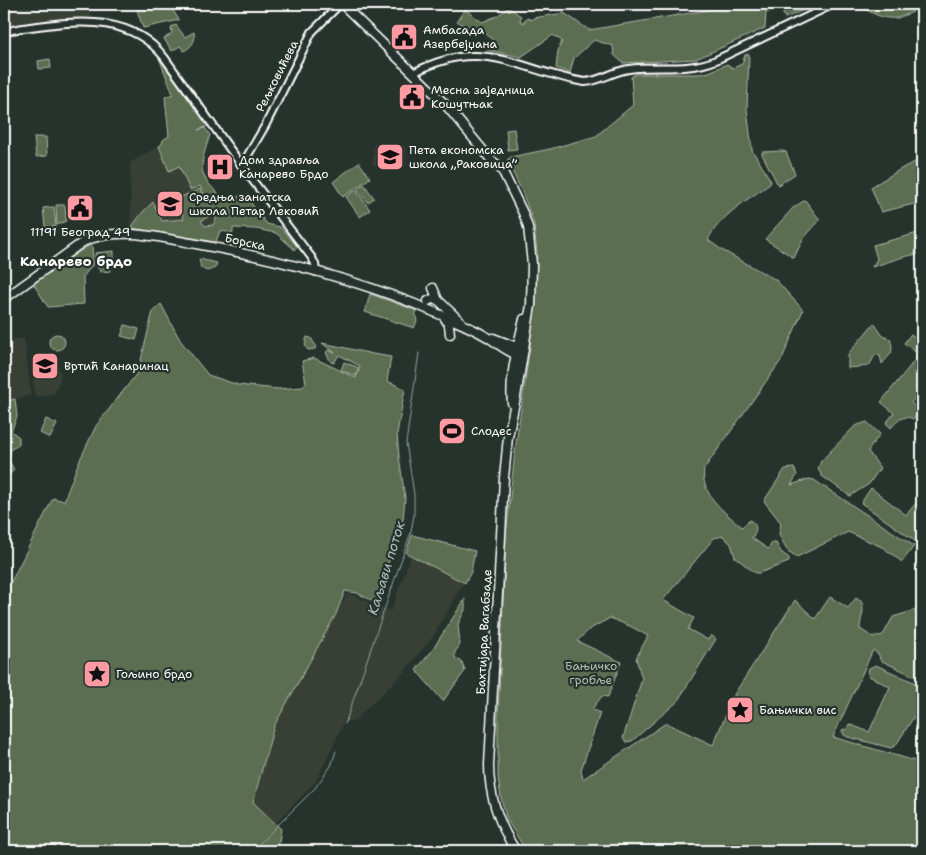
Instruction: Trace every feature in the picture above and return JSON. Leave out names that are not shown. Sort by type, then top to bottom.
[{"type":"main road","name":"Бахтијара Вагабзаде","points":[[341,4],[453,113],[492,161],[502,169],[528,226],[532,251],[531,293],[512,387],[513,408],[502,494],[489,771],[490,790],[494,806],[516,851]]},
{"type":"main road","name":"Борска","points":[[4,299],[83,242],[107,235],[145,236],[230,250],[316,272],[425,304],[432,311],[488,338],[497,339],[519,352]]},
{"type":"main road","points":[[433,288],[438,300],[466,327]]},
{"type":"main road","points":[[425,304],[432,299],[438,300]]},
{"type":"main road","points":[[443,316],[449,325],[450,334],[458,328],[466,327]]},
{"type":"street","name":"Рељковићева","points":[[242,165],[312,32],[341,4]]},
{"type":"street","points":[[413,73],[441,61],[470,56],[479,56],[511,63],[585,82],[595,81],[628,69],[698,66],[716,60],[834,4]]},
{"type":"street","points":[[4,34],[19,28],[93,22],[119,26],[138,34],[151,43],[164,57],[312,258],[316,272]]},
{"type":"shaded area","points":[[6,4],[87,4],[92,17],[9,25],[5,20]]},
{"type":"shaded area","name":"Пета економска школа „Раковица”","points":[[374,144],[401,145],[406,149],[405,167],[373,165]]},
{"type":"shaded area","name":"Средња занатска школа Петар Лековић","points":[[159,146],[169,170],[179,166],[200,186],[216,218],[214,241],[131,228],[130,163]]},
{"type":"shaded area","points":[[24,338],[31,395],[4,402],[4,341]]},
{"type":"shaded area","name":"Вртић Канаринац","points":[[54,354],[61,376],[54,394],[35,397],[31,356]]},
{"type":"shaded area","points":[[411,556],[464,582],[432,638],[404,672],[353,722],[345,720],[316,781],[276,823],[253,802],[274,726],[315,649],[348,593],[391,611]]},
{"type":"green space","points":[[135,4],[169,4],[179,20],[143,28]]},
{"type":"green space","points":[[723,4],[818,4],[785,18],[780,7],[766,13],[765,28],[696,59],[623,63],[614,55],[613,46],[594,40],[574,58],[570,73],[556,68],[558,51],[562,41],[553,35],[521,57],[487,50],[494,41],[476,25],[471,31],[457,21],[465,9],[482,22],[497,16],[508,8],[521,16],[520,21],[523,23],[527,18],[532,20],[533,18],[564,13],[589,30],[714,9]]},
{"type":"green space","points":[[860,4],[919,4],[916,11],[897,18],[887,18],[867,10]]},
{"type":"green space","points":[[176,25],[185,37],[194,32],[193,43],[184,51],[180,46],[172,51],[164,39],[172,33],[171,27]]},
{"type":"green space","name":"Бањичко гробље","points":[[749,54],[747,109],[752,150],[771,181],[770,184],[727,215],[708,240],[722,250],[776,280],[803,310],[782,359],[704,469],[704,478],[710,494],[721,509],[742,527],[750,520],[756,528],[752,538],[768,549],[772,543],[776,543],[781,552],[789,558],[789,562],[755,573],[735,557],[731,544],[723,536],[714,538],[663,600],[694,618],[688,629],[708,640],[711,635],[716,639],[677,702],[632,741],[626,742],[623,738],[642,679],[636,658],[648,636],[610,618],[590,629],[577,641],[621,662],[608,697],[602,696],[592,709],[600,713],[581,770],[583,779],[666,723],[713,745],[735,693],[795,600],[815,619],[830,597],[848,608],[856,598],[862,602],[863,606],[860,629],[873,637],[883,635],[893,617],[922,608],[922,680],[880,660],[879,655],[873,650],[833,737],[922,763],[922,831],[915,835],[922,845],[922,850],[839,851],[836,847],[834,851],[526,851],[507,820],[501,798],[498,777],[498,715],[506,536],[515,451],[530,346],[537,253],[534,224],[523,194],[507,160],[511,157],[550,149],[596,136],[633,105],[631,77],[636,74],[699,74],[727,64],[733,68],[742,64],[745,55]]},
{"type":"green space","points":[[159,58],[208,126],[198,130],[205,128],[210,135],[202,167],[205,178],[217,192],[232,202],[240,195],[248,195],[251,203],[267,224],[280,227],[298,246],[295,250],[276,233],[256,229],[233,228],[233,233],[220,231],[216,242],[131,228],[153,202],[162,221],[184,219],[176,199],[200,189],[211,215],[201,221],[205,226],[213,225],[216,219],[200,186],[190,190],[179,166],[169,171],[159,146],[169,136],[165,97],[173,94]]},
{"type":"green space","points":[[50,59],[51,68],[39,69],[38,61]]},
{"type":"green space","points":[[514,129],[517,149],[508,150],[506,130]]},
{"type":"green space","points":[[34,137],[46,137],[47,156],[36,157]]},
{"type":"green space","points":[[762,152],[786,152],[795,174],[778,185]]},
{"type":"green space","points":[[922,159],[922,202],[881,212],[871,187],[906,166]]},
{"type":"green space","points":[[359,162],[370,178],[343,197],[333,182]]},
{"type":"green space","points":[[364,184],[374,198],[368,203],[357,189]]},
{"type":"green space","points":[[356,190],[370,210],[360,217],[346,197]]},
{"type":"green space","points":[[805,200],[820,220],[803,239],[794,258],[765,239],[793,208]]},
{"type":"green space","points":[[56,205],[65,205],[66,221],[57,225]]},
{"type":"green space","points":[[54,207],[56,227],[45,227],[43,208]]},
{"type":"green space","points":[[922,232],[922,253],[872,267],[877,259],[873,245]]},
{"type":"green space","points":[[92,244],[93,264],[83,277],[84,304],[48,307],[33,283],[61,262]]},
{"type":"green space","points":[[114,251],[114,265],[110,265],[110,271],[101,272],[95,264],[95,253]]},
{"type":"green space","points":[[199,259],[217,263],[215,268],[207,271],[201,268]]},
{"type":"green space","points":[[370,294],[415,310],[417,321],[414,328],[365,312]]},
{"type":"green space","points":[[161,304],[180,340],[208,375],[238,385],[278,389],[303,387],[306,383],[302,361],[314,358],[356,378],[360,366],[339,355],[334,363],[331,362],[326,353],[328,350],[335,353],[322,343],[391,357],[387,381],[405,389],[397,434],[405,498],[403,520],[375,602],[357,593],[345,591],[336,614],[274,726],[253,802],[281,829],[279,842],[271,851],[4,851],[4,587],[8,588],[53,498],[64,501],[78,464],[96,426],[138,372],[153,311]]},
{"type":"green space","points":[[874,323],[883,336],[890,339],[891,353],[882,364],[880,356],[875,355],[869,366],[848,368],[848,354]]},
{"type":"green space","points":[[125,325],[139,329],[136,340],[121,336]]},
{"type":"green space","points":[[57,334],[65,342],[57,350],[49,342]]},
{"type":"green space","points":[[911,334],[922,342],[922,379],[915,388],[919,393],[911,403],[920,411],[913,419],[904,418],[891,428],[886,423],[894,413],[881,402],[919,355],[904,343]]},
{"type":"green space","points":[[307,337],[311,338],[316,346],[315,349],[307,349],[305,344]]},
{"type":"green space","points":[[344,362],[359,368],[356,376],[341,370]]},
{"type":"green space","points":[[15,399],[17,417],[11,431],[19,437],[19,445],[11,449],[9,460],[14,470],[4,485],[4,402]]},
{"type":"green space","points":[[46,419],[57,424],[50,438],[40,433]]},
{"type":"green space","points":[[867,422],[880,434],[868,451],[880,468],[869,484],[850,496],[822,476],[818,469],[821,461],[855,426]]},
{"type":"green space","points":[[794,468],[797,475],[791,485],[809,479],[814,480],[914,546],[902,562],[884,548],[848,532],[797,557],[788,551],[779,535],[781,523],[764,501],[785,469]]},
{"type":"green space","points":[[871,488],[906,515],[922,496],[922,539],[915,541],[861,503]]},
{"type":"green space","points":[[412,535],[475,551],[471,572],[465,583],[406,553]]},
{"type":"green space","points":[[465,599],[465,610],[458,624],[460,645],[455,652],[455,658],[462,662],[465,671],[443,701],[416,670],[431,652]]},
{"type":"green space","points":[[876,665],[922,686],[922,704],[896,745],[891,748],[848,737],[842,731],[843,729],[846,730],[849,724],[869,732],[890,687],[869,676],[869,668]]},
{"type":"waterway","name":"Каљави поток","points":[[345,724],[411,532],[414,515],[414,494],[406,443],[419,353]]},
{"type":"waterway","points":[[252,851],[315,788],[331,766],[336,751]]},
{"type":"place","name":"Амбасада Азербејџана","points":[[404,37]]},
{"type":"place","name":"Месна заједница Кошутњак","points":[[412,97]]},
{"type":"place","name":"Пета економска школа „Раковица”","points":[[390,157]]},
{"type":"place","name":"Дом здравља Канарево Брдо","points":[[220,167]]},
{"type":"place","name":"Средња занатска школа Петар Лековић","points":[[170,204]]},
{"type":"place","name":"11191 Београд 49","points":[[80,208]]},
{"type":"place","name":"Вртић Канаринац","points":[[45,366]]},
{"type":"place","name":"Слодес","points":[[452,431]]},
{"type":"place","name":"Гољино брдо","points":[[97,674]]},
{"type":"place","name":"Бањички вис","points":[[740,710]]},
{"type":"district","name":"Канарево брдо","points":[[76,261]]}]
